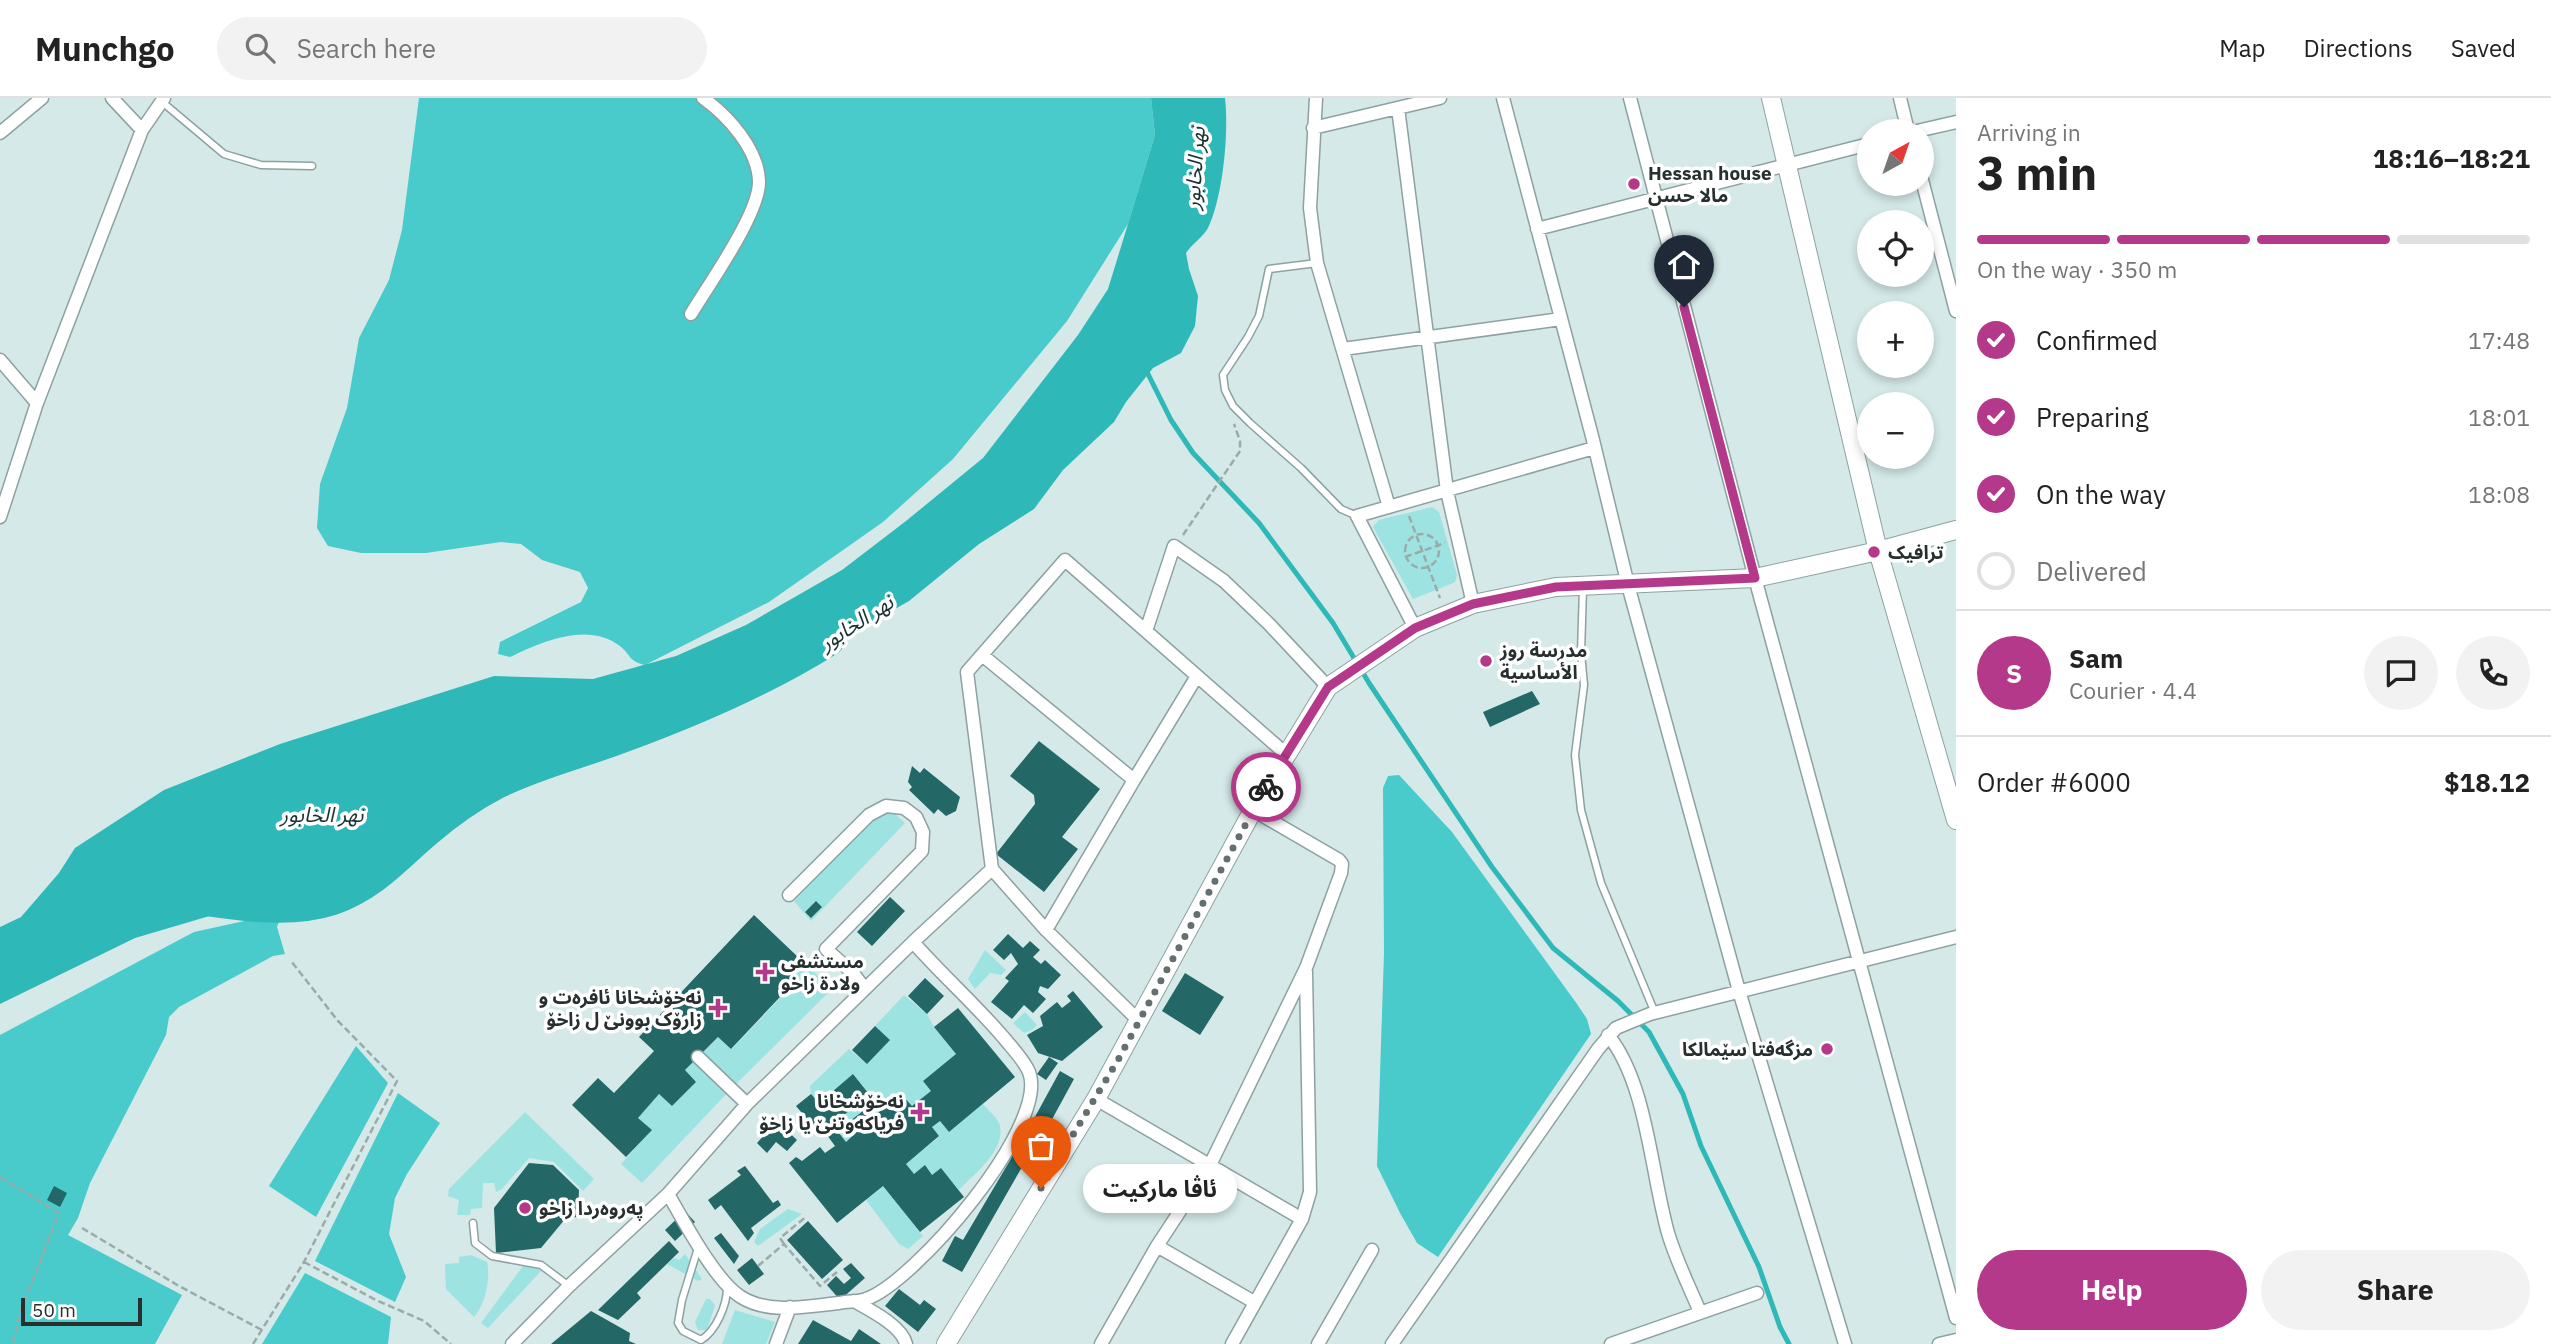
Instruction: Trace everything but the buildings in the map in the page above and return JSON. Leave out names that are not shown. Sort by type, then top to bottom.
[{"type":"street","points":[[0,133],[42,98]]},
{"type":"street","points":[[112,98],[142,130]]},
{"type":"street","points":[[691,314],[753,211],[759,181],[752,152],[733,127],[704,98]]},
{"type":"street","points":[[1316,98],[1310,208],[1317,263],[1388,507]]},
{"type":"street","points":[[1313,128],[1389,105],[1440,98]]},
{"type":"street","points":[[1503,98],[1628,585],[1740,991],[1844,1344]]},
{"type":"street","points":[[1630,98],[1755,578],[1861,960],[1956,1318]]},
{"type":"street","points":[[1770,98],[1878,551],[1956,820]]},
{"type":"street","points":[[1900,98],[1906,119]]},
{"type":"street","points":[[0,517],[37,403],[142,130],[162,100]]},
{"type":"street","points":[[1389,105],[1447,491],[1473,604]]},
{"type":"street","points":[[1934,127],[1956,122]]},
{"type":"street","points":[[1537,229],[1857,147]]},
{"type":"street","points":[[1926,196],[1956,311]]},
{"type":"street","points":[[1343,349],[1561,318]]},
{"type":"street","points":[[0,360],[37,403]]},
{"type":"street","points":[[1409,632],[1357,516],[1594,448]]},
{"type":"street","points":[[946,1344],[1096,1099],[1253,810],[1328,687],[1409,632],[1473,604],[1556,587],[1755,578],[1878,551],[1956,530]]},
{"type":"street","points":[[1146,631],[1174,546],[1224,580],[1328,687]]},
{"type":"street","points":[[1139,1021],[1046,930],[992,869],[967,672],[1065,560],[1286,754]]},
{"type":"street","points":[[982,654],[1134,780]]},
{"type":"street","points":[[1046,930],[1197,676]]},
{"type":"street","points":[[789,895],[869,815],[886,806],[904,808],[916,817],[923,832],[922,851],[826,949],[853,973],[865,989]]},
{"type":"street","points":[[1101,1344],[1157,1246],[1210,1165],[1306,968],[1341,873],[1342,864],[1253,810]]},
{"type":"street","points":[[512,1344],[569,1286],[668,1194],[747,1104],[992,869]]},
{"type":"street","points":[[1392,1344],[1612,1032],[1653,1013],[1956,937]]},
{"type":"street","points":[[668,1194],[698,1247],[727,1283],[740,1297],[761,1306],[790,1307],[866,1299],[896,1279],[934,1244],[973,1203],[1018,1130],[1030,1094],[1029,1073],[1015,1051],[979,1007],[913,942]]},
{"type":"street","points":[[1232,1344],[1302,1219],[1310,1192],[1306,968]]},
{"type":"street","points":[[1612,1032],[1632,1075],[1668,1232],[1700,1312]]},
{"type":"street","points":[[698,1057],[747,1104]]},
{"type":"street","points":[[1096,1099],[1302,1219]]},
{"type":"street","points":[[1157,1246],[1254,1302]]},
{"type":"street","points":[[1318,1344],[1372,1250]]},
{"type":"street","points":[[1611,1344],[1634,1340],[1700,1312],[1757,1293]]},
{"type":"street","points":[[854,1301],[877,1314],[904,1336],[906,1344]]},
{"type":"street","points":[[776,1344],[790,1307]]},
{"type":"street","points":[[1940,1344],[1956,1340]]},
{"type":"lane","points":[[162,100],[224,154],[261,165],[312,166]]},
{"type":"lane","points":[[1317,263],[1269,269],[1259,316],[1223,375],[1225,390],[1236,410],[1301,468],[1341,509],[1357,516]]},
{"type":"lane","points":[[1584,586],[1581,653],[1584,685],[1575,755],[1581,810],[1601,883],[1653,1013]]},
{"type":"lane","points":[[473,1223],[475,1243],[492,1256],[541,1265],[569,1286]]},
{"type":"lane","points":[[698,1247],[682,1300],[678,1323],[683,1331],[701,1340],[708,1336],[727,1301],[727,1283]]},
{"type":"path","points":[[1174,546],[1240,451],[1240,441],[1234,424],[1236,410]]},
{"type":"path","points":[[1405,503],[1447,615]]},
{"type":"path","points":[[1416,535],[1427,535],[1438,546],[1438,556],[1428,567],[1417,568],[1405,557],[1408,541],[1416,535]]},
{"type":"path","points":[[1405,557],[1458,539]]},
{"type":"path","points":[[253,1344],[303,1262],[397,1082],[338,1021],[291,961]]},
{"type":"path","points":[[0,1177],[58,1213],[19,1315],[13,1344]]},
{"type":"path","points":[[807,1216],[780,1238],[820,1286],[837,1272]]},
{"type":"path","points":[[82,1228],[178,1286],[262,1329]]},
{"type":"path","points":[[758,1266],[784,1244]]},
{"type":"path","points":[[303,1262],[376,1300],[424,1321],[451,1344]]},
{"type":"shaded area","points":[[419,98],[1151,98],[1155,135],[1128,224],[1067,321],[953,459],[883,522],[769,602],[645,665],[633,660],[620,646],[594,635],[565,636],[510,657],[498,654],[500,642],[581,602],[588,588],[580,572],[542,560],[521,544],[501,542],[426,553],[361,553],[328,546],[317,528],[320,484],[347,408],[359,338],[389,280],[402,230]]},
{"type":"shaded area","points":[[1432,507],[1439,512],[1457,575],[1455,582],[1413,599],[1373,527],[1379,520]]},
{"type":"shaded area","points":[[1399,775],[1452,832],[1577,1004],[1587,1019],[1591,1034],[1438,1257],[1417,1243],[1377,1166],[1384,953],[1383,788],[1388,776]]},
{"type":"shaded area","points":[[888,813],[895,814],[905,823],[811,921],[794,901],[872,820]]},
{"type":"shaded area","points":[[282,913],[277,927],[285,954],[273,956],[179,1007],[169,1017],[166,1035],[90,1183],[78,1218],[68,1235],[182,1295],[155,1344],[0,1344],[0,1035],[194,932]]},
{"type":"shaded area","points":[[985,950],[1006,970],[1001,975],[990,973],[975,989],[968,979]]},
{"type":"shaded area","points":[[798,957],[832,989],[731,1089],[642,1183],[621,1164],[651,1130],[638,1118],[659,1094],[672,1106],[696,1082],[685,1070],[718,1037],[732,1049],[797,980],[786,969]]},
{"type":"shaded area","points":[[904,995],[927,1014],[956,1054],[923,1081],[931,1091],[912,1106],[901,1094],[875,1115],[867,1107],[850,1121],[858,1131],[846,1142],[832,1125],[869,1093],[853,1074],[819,1103],[811,1094],[810,1086],[849,1049],[866,1063],[890,1040],[875,1026]]},
{"type":"shaded area","points":[[1025,1012],[1037,1025],[1024,1033],[1013,1023]]},
{"type":"shaded area","points":[[356,1046],[388,1083],[316,1217],[269,1186]]},
{"type":"shaded area","points":[[398,1093],[440,1123],[395,1198],[389,1234],[406,1277],[395,1302],[315,1261]]},
{"type":"shaded area","points":[[983,1104],[999,1123],[1000,1135],[993,1153],[980,1169],[959,1190],[941,1168],[932,1175],[924,1166],[914,1174],[906,1164],[939,1137],[932,1127],[940,1121],[949,1132]]},
{"type":"shaded area","points":[[525,1112],[594,1179],[583,1191],[554,1162],[529,1158],[502,1189],[496,1192],[494,1183],[483,1183],[482,1208],[471,1209],[470,1215],[457,1215],[459,1200],[448,1196],[449,1189]]},
{"type":"shaded area","points":[[883,1186],[923,1236],[908,1249],[899,1244],[866,1200]]},
{"type":"shaded area","points":[[788,1209],[802,1214],[758,1246],[754,1242],[760,1229]]},
{"type":"shaded area","points":[[685,1254],[702,1279],[698,1281],[667,1264],[674,1258],[679,1260]]},
{"type":"shaded area","points":[[471,1255],[487,1262],[488,1268],[484,1299],[474,1317],[446,1289],[445,1264],[459,1263],[459,1257]]},
{"type":"shaded area","points":[[523,1266],[542,1270],[488,1328],[481,1323]]},
{"type":"shaded area","points":[[305,1273],[391,1317],[388,1344],[262,1344]]},
{"type":"shaded area","points":[[706,1299],[710,1299],[715,1305],[707,1330],[698,1330],[695,1322]]},
{"type":"shaded area","points":[[735,1310],[775,1322],[766,1344],[722,1344]]},
{"type":"water","name":"نهر الخابور","points":[[1151,98],[1225,98],[1225,146],[1218,199],[1208,228],[1186,253],[1198,296],[1195,326],[1181,353],[1153,368],[1114,422],[1063,470],[1034,509],[979,544],[909,601],[853,633],[750,682],[657,715],[546,761],[466,802],[358,887],[308,896],[267,899],[135,938],[0,1004],[0,927],[21,917],[59,873],[75,848],[164,790],[280,744],[494,676],[593,679],[676,656],[746,625],[842,570],[906,521],[983,458],[1078,335],[1108,289],[1155,135]]},
{"type":"waterway","points":[[1146,370],[1171,420],[1193,453],[1259,523],[1333,623],[1369,683],[1492,867],[1553,948],[1618,1001],[1649,1032],[1683,1094],[1701,1146],[1759,1267],[1780,1327],[1789,1344]]},
{"type":"waterway","name":"نهر الخابور","points":[[206,901],[286,908],[333,900],[360,887],[452,812],[497,784],[702,707],[754,683],[829,641]]},
{"type":"way so far","points":[[1041,1188],[1118,1060],[1266,787]]},
{"type":"place","name":"Hessan house مالا حسن","points":[[1634,184]]},
{"type":"place","name":"ترافیک","points":[[1874,552]]},
{"type":"place","name":"مدرسة روز الأساسية","points":[[1486,661]]},
{"type":"place","name":"مستشفى ولادة زاخو","points":[[765,972]]},
{"type":"place","name":"نەخۆشخانا ئافرەت و زارۆک بوونێ ل زاخۆ","points":[[718,1008]]},
{"type":"place","name":"مزگەفتا سێمالکا","points":[[1827,1049]]},
{"type":"place","name":"نه‌خۆشخانا فرياكه‌وتنێ يا زاخۆ","points":[[920,1112]]},
{"type":"place","name":"ئاڤا ماركيت","points":[[1041,1188]]},
{"type":"place","name":"په‌روه‌ردا زاخو","points":[[525,1208]]},
{"type":"route","points":[[1266,787],[1328,687],[1415,628],[1473,604],[1556,587],[1755,578],[1684,307]]}]
